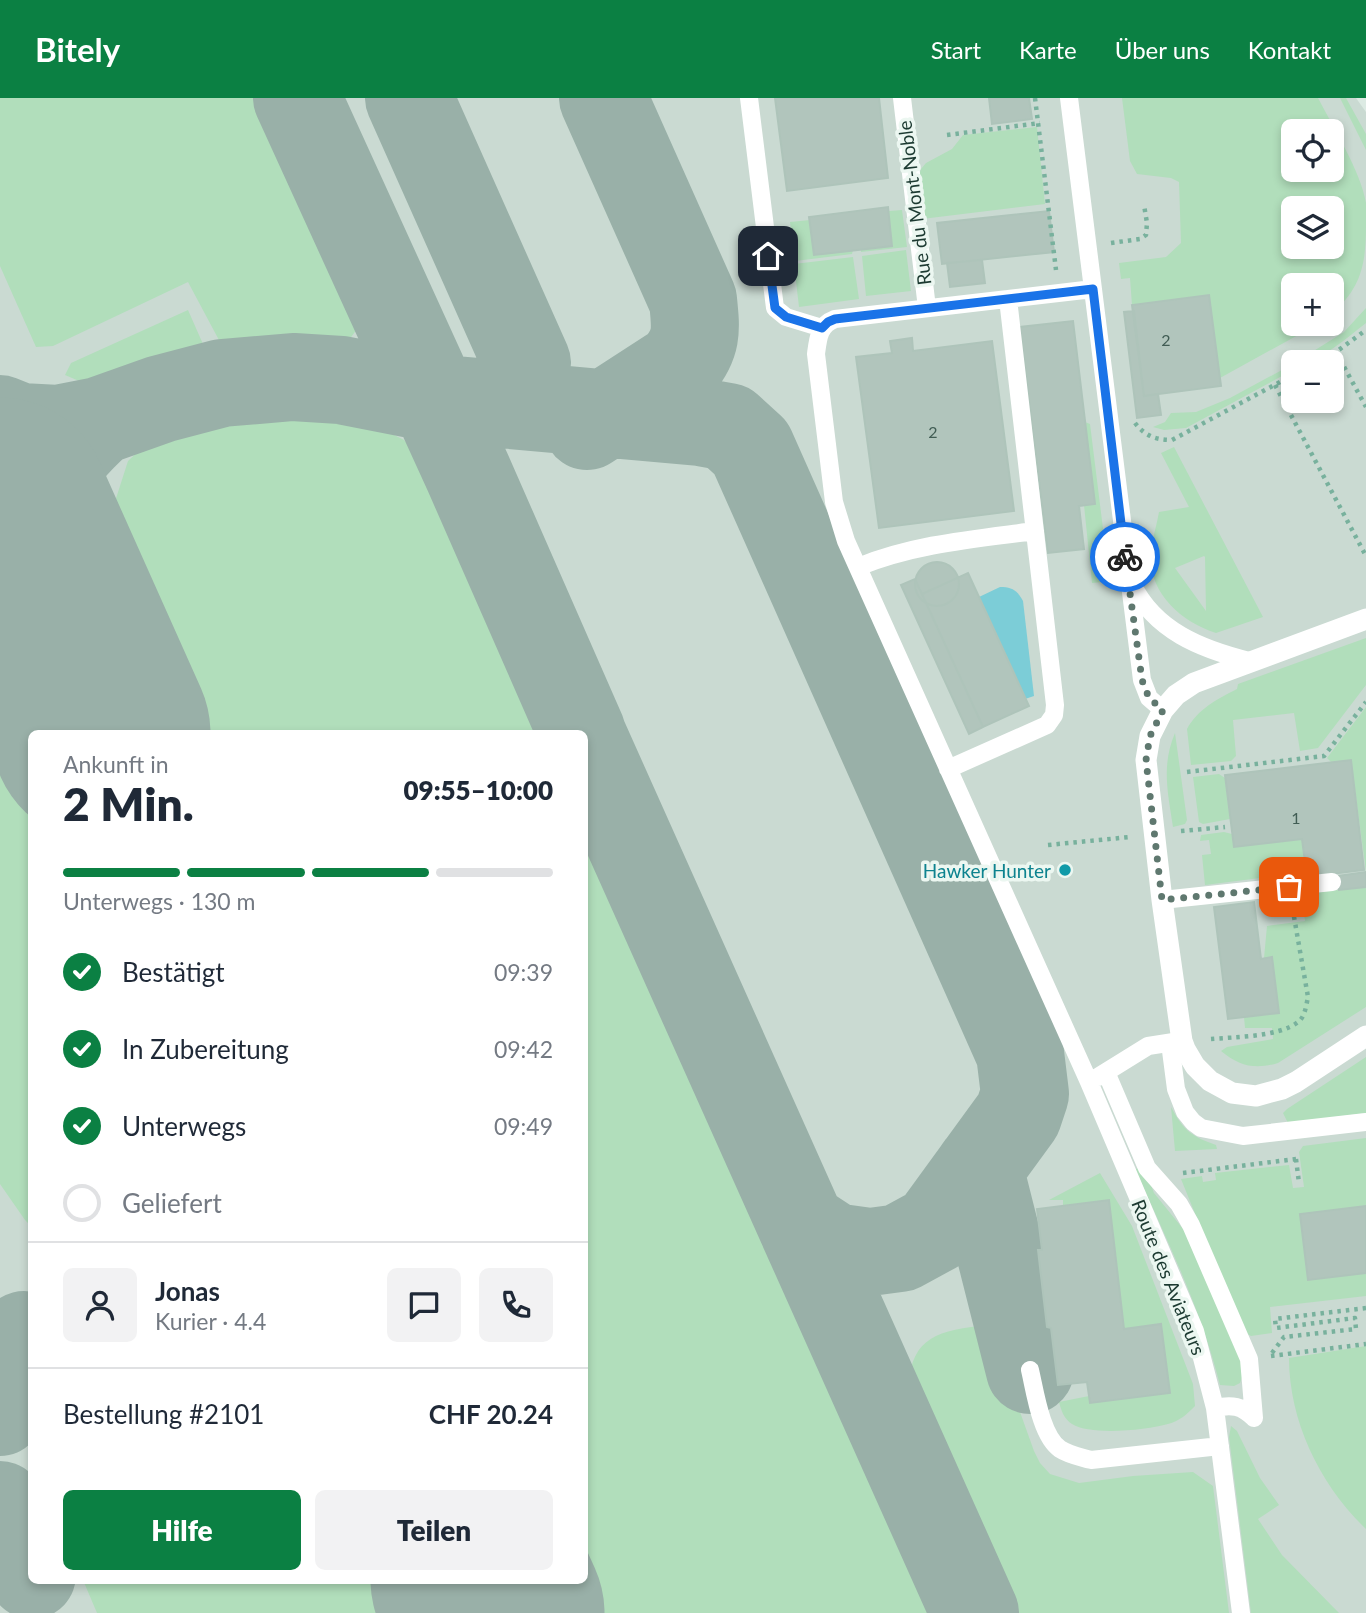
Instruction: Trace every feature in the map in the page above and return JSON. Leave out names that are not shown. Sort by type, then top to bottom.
[{"type":"street","points":[[1366,619],[1194,683],[1177,695],[1163,710],[1150,736],[1146,760],[1176,1042],[1195,1066],[1210,1081],[1232,1093],[1256,1096],[1296,1082],[1366,1036]]},
{"type":"lane","points":[[749,98],[775,308],[786,317],[822,328],[835,319],[1093,289]]},
{"type":"lane","name":"Rue du Mont-Noble","points":[[902,98],[927,308]]},
{"type":"lane","points":[[1069,98],[1142,680],[1149,698],[1163,710]]},
{"type":"lane","points":[[948,769],[1047,724],[1054,715],[1008,299]]},
{"type":"lane","name":"Route des Aviateurs","points":[[822,328],[816,354],[834,502],[846,541],[1088,1082],[1195,1331],[1215,1408],[1241,1613]]},
{"type":"lane","points":[[858,567],[896,553],[928,546],[1035,531]]},
{"type":"lane","points":[[1127,575],[1137,594],[1155,616],[1184,638],[1217,653],[1249,661]]},
{"type":"lane","points":[[1162,900],[1332,882]]},
{"type":"lane","points":[[1088,1082],[1148,1046],[1176,1042],[1176,1089],[1185,1112],[1192,1122],[1201,1128],[1243,1136],[1366,1122]]},
{"type":"lane","points":[[1106,1072],[1147,1168],[1179,1204],[1191,1225],[1249,1359],[1254,1418],[1245,1409],[1234,1405],[1215,1408]]},
{"type":"lane","points":[[1030,1370],[1049,1436],[1058,1448],[1076,1456],[1091,1460],[1220,1446]]},
{"type":"path","points":[[1035,98],[1057,278]]},
{"type":"path","points":[[947,135],[1072,119]]},
{"type":"path","points":[[1111,243],[1140,239],[1146,234],[1144,205]]},
{"type":"path","points":[[1339,350],[1366,330]]},
{"type":"path","points":[[1344,367],[1366,407]]},
{"type":"path","points":[[1134,421],[1141,431],[1157,440],[1172,440],[1281,382]]},
{"type":"path","points":[[1275,385],[1366,556]]},
{"type":"path","points":[[1186,772],[1324,756],[1366,702]]},
{"type":"path","points":[[1176,1042],[1271,1032],[1299,1022],[1306,1010],[1308,997],[1289,887]]},
{"type":"path","points":[[1295,1153],[1299,1183]]},
{"type":"path","points":[[1166,1190],[1178,1173],[1296,1159]]},
{"type":"path","points":[[1270,1356],[1284,1337],[1356,1328],[1355,1318],[1276,1328],[1275,1319],[1366,1310]]},
{"type":"path","points":[[1249,1359],[1366,1344]]},
{"type":"shaded area","points":[[0,98],[1356,98],[1366,112],[1366,1613],[0,1613]]},
{"type":"green space","points":[[0,98],[274,98],[361,299],[363,321],[346,344],[328,353],[228,357],[188,282],[53,346],[36,347],[0,266]]},
{"type":"green space","points":[[1122,98],[1318,98],[1329,119],[1281,119],[1281,182],[1344,182],[1344,147],[1353,164],[1366,203],[1365,251],[1356,284],[1344,302],[1344,273],[1281,273],[1281,336],[1296,336],[1220,378],[1132,305],[1130,278],[1121,279],[1119,263],[1166,257],[1181,243],[1179,182],[1171,178],[1137,174],[1130,161]]},
{"type":"green space","points":[[1340,98],[1346,98],[1366,134],[1366,150]]},
{"type":"green space","points":[[1037,127],[1045,204],[922,219],[919,175],[926,163],[952,149],[963,135]]},
{"type":"green space","points":[[902,210],[907,247],[861,252],[861,249],[892,246],[889,211]]},
{"type":"green space","points":[[810,220],[853,250],[852,254],[795,261],[790,222]]},
{"type":"green space","points":[[906,250],[911,291],[866,296],[862,256]]},
{"type":"green space","points":[[853,257],[859,299],[799,307],[794,264]]},
{"type":"green space","points":[[1366,308],[1366,323],[1330,350],[1315,350],[1338,336],[1344,336],[1344,332]]},
{"type":"green space","points":[[188,310],[210,360],[111,380],[79,381],[65,375],[71,363]]},
{"type":"green space","points":[[1281,370],[1281,377],[1186,428],[1164,430],[1153,427],[1165,422],[1171,413],[1196,412],[1230,398]]},
{"type":"green space","points":[[258,404],[310,407],[363,419],[404,440],[440,479],[555,730],[208,730],[111,514],[128,461],[165,426],[210,411]]},
{"type":"green space","points":[[1085,422],[1090,424],[1109,577],[1103,582],[1092,583],[1084,505],[1095,503]]},
{"type":"green space","points":[[1174,447],[1263,617],[1216,633],[1202,628],[1178,612],[1160,590],[1151,564],[1151,549],[1159,512],[1189,507],[1161,453]],"holes":[[[1205,557],[1206,611],[1175,568]]]},
{"type":"green space","points":[[1366,638],[1366,685],[1318,748],[1300,751],[1294,713],[1233,720],[1236,756],[1231,761],[1191,765],[1187,729],[1209,705],[1237,689],[1238,684]]},
{"type":"green space","points":[[1366,707],[1366,872],[1351,760],[1331,762],[1327,758]]},
{"type":"green space","points":[[1175,733],[1187,820],[1185,824],[1173,827],[1167,768]]},
{"type":"green space","points":[[0,750],[28,814],[28,1223],[0,1184]]},
{"type":"green space","points":[[1219,774],[1225,778],[1230,819],[1203,824],[1199,822],[1193,777]]},
{"type":"green space","points":[[588,805],[948,1613],[602,1613],[588,1581]]},
{"type":"green space","points":[[1224,832],[1232,834],[1234,847],[1302,839],[1306,872],[1205,885],[1202,855],[1211,854],[1209,840],[1200,841],[1201,835]]},
{"type":"green space","points":[[1366,887],[1366,1007],[1278,1063],[1248,1065],[1221,1051],[1227,1047],[1273,1039],[1272,1028],[1245,1028],[1244,1017],[1279,1013],[1272,958],[1264,958],[1267,926],[1305,921],[1301,894]]},
{"type":"green space","points":[[1366,1057],[1366,1113],[1288,1123],[1283,1113],[1287,1109]]},
{"type":"green space","points":[[1171,1107],[1189,1132],[1216,1145],[1217,1149],[1175,1151]]},
{"type":"green space","points":[[1366,1138],[1366,1206],[1300,1214],[1366,1273],[1366,1296],[1270,1307],[1272,1333],[1251,1336],[1243,1332],[1181,1179],[1202,1176],[1203,1182],[1216,1180],[1215,1173],[1289,1165],[1293,1188],[1304,1187],[1299,1152],[1303,1146]]},
{"type":"green space","points":[[1144,1167],[1154,1193],[1192,1240],[1242,1360],[1243,1375],[1240,1383],[1234,1386],[1220,1385],[1193,1302],[1135,1169]]},
{"type":"green space","points":[[1100,1173],[1132,1226],[1193,1384],[1195,1406],[1180,1419],[1168,1424],[1133,1430],[1081,1428],[1069,1422],[1059,1402],[1089,1396],[1087,1382],[1058,1385],[1051,1328],[1047,1327],[1038,1250],[1042,1249],[1063,1211],[1063,1200],[1049,1200]]},
{"type":"green space","points":[[980,1326],[990,1330],[1034,1451],[1050,1474],[1079,1483],[1193,1472],[1213,1486],[1229,1613],[1003,1613],[909,1401],[912,1366],[916,1354],[924,1344],[947,1332]]},
{"type":"green space","points":[[1366,1346],[1366,1529],[1335,1493],[1310,1451],[1295,1405],[1289,1358]]},
{"type":"green space","points":[[1231,1426],[1237,1431],[1260,1478],[1279,1505],[1258,1519],[1282,1555],[1339,1613],[1251,1613],[1229,1437]]},
{"type":"green space","points":[[85,1584],[374,1584],[386,1613],[97,1613]]},
{"type":"water","points":[[1000,587],[1014,590],[1023,601],[1034,696],[1025,699],[979,597]]},
{"type":"building","points":[[775,98],[879,98],[888,178],[787,191]]},
{"type":"building","points":[[989,98],[1029,98],[1032,119],[992,124]]},
{"type":"building","points":[[888,207],[892,246],[814,255],[809,217]]},
{"type":"building","points":[[1049,211],[1054,252],[942,264],[937,223]]},
{"type":"building","points":[[982,260],[985,283],[950,287],[947,263]]},
{"type":"building","points":[[1209,295],[1221,386],[1144,396],[1132,305]]},
{"type":"building","points":[[1134,311],[1144,396],[1158,394],[1161,415],[1137,418],[1124,312]]},
{"type":"building","points":[[1073,321],[1095,504],[1079,506],[1084,549],[1048,553],[1020,327]]},
{"type":"building","points":[[912,338],[913,351],[992,341],[1014,511],[879,528],[856,357],[892,353],[890,341]]},
{"type":"building","points":[[937,562],[946,563],[953,568],[958,575],[958,593],[953,600],[946,605],[937,606],[928,605],[921,600],[916,593],[915,584],[916,575],[921,568],[928,563]]},
{"type":"building","points":[[968,573],[1029,706],[983,727],[922,594]]},
{"type":"building","points":[[915,579],[983,727],[969,734],[901,585]]},
{"type":"building","points":[[1351,760],[1364,870],[1307,877],[1302,839],[1234,847],[1225,775]]},
{"type":"building","points":[[1366,872],[1366,887],[1339,890],[1337,876]]},
{"type":"building","points":[[1254,902],[1261,959],[1272,957],[1279,1013],[1228,1019],[1214,907]]},
{"type":"building","points":[[1109,1200],[1124,1329],[1161,1324],[1170,1393],[1090,1403],[1087,1382],[1058,1385],[1051,1328],[1047,1327],[1038,1250],[1042,1250],[1037,1209]]},
{"type":"building","points":[[1366,1206],[1366,1273],[1308,1280],[1300,1214]]},
{"type":"taxiway","points":[[297,98],[468,473],[581,730]]},
{"type":"taxiway","points":[[409,98],[527,363]]},
{"type":"taxiway","points":[[587,426],[678,367],[689,351],[695,328],[693,300],[603,98]]},
{"type":"taxiway","points":[[0,419],[20,427],[58,429],[99,421],[161,399],[222,383],[293,377],[341,380],[433,398],[700,422],[728,427],[751,448],[1020,1053],[1025,1094],[1018,1115],[935,1229],[900,1248],[870,1252],[834,1247],[802,1226]]},
{"type":"taxiway","points":[[29,572],[33,526],[45,488],[67,454],[99,421]]},
{"type":"taxiway","points":[[588,748],[975,1613]]},
{"type":"taxiway","points":[[979,1168],[1030,1370]]},
{"type":"taxiway","points":[[0,1412],[17,1386],[24,1335]]},
{"type":"taxiway","points":[[0,1505],[28,1566]]},
{"type":"runway","points":[[0,507],[100,730]]},
{"type":"runway","points":[[482,1584],[495,1613]]},
{"type":"way so far","points":[[1125,557],[1142,680],[1149,698],[1163,710],[1150,736],[1146,760],[1162,900],[1289,887]]},
{"type":"place","name":"Hawker Hunter","points":[[1065,870]]},
{"type":"route","points":[[768,256],[775,308],[779,314],[822,328],[835,319],[1093,289],[1125,557]]}]
